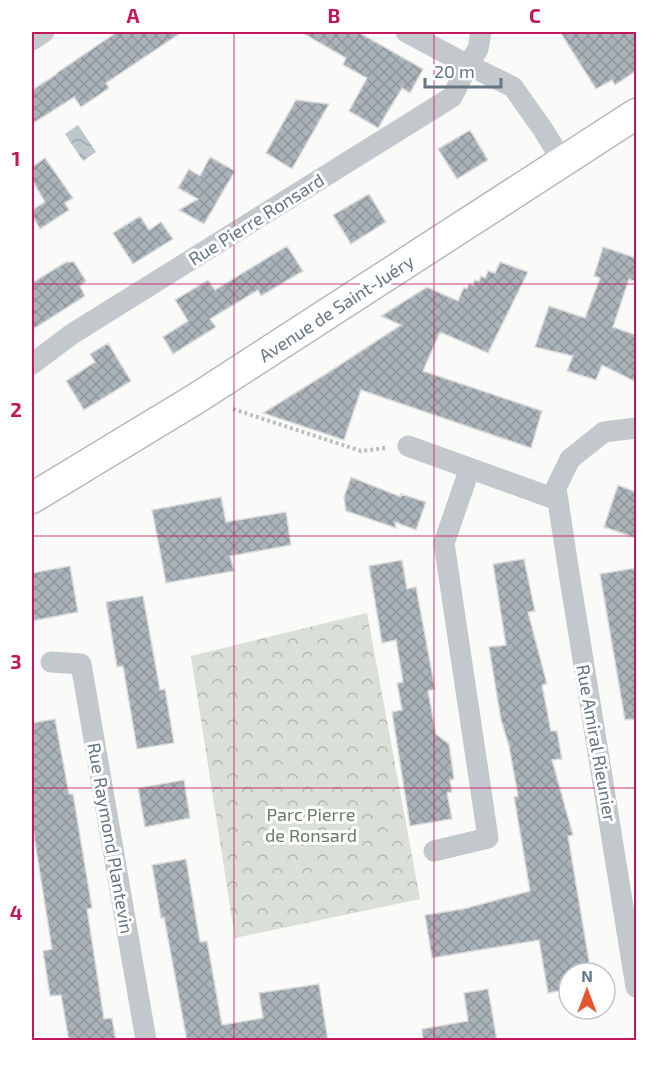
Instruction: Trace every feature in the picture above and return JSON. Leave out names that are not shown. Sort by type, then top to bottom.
[{"type":"main road","name":"Avenue de Saint-Juéry","points":[[32,498],[197,398],[636,114]]},
{"type":"street","points":[[32,40],[44,32]]},
{"type":"street","points":[[406,32],[513,87],[562,161]]},
{"type":"street","name":"Rue Pierre Ronsard","points":[[32,364],[72,334],[452,97],[478,49],[481,32]]},
{"type":"street","name":"Rue Amiral Rieunier","points":[[636,428],[604,432],[570,459],[556,488],[636,987]]},
{"type":"street","points":[[408,446],[558,500]]},
{"type":"street","points":[[434,852],[488,838],[444,543],[470,468]]},
{"type":"street","name":"Rue Raymond Plantevin","points":[[51,663],[81,664],[146,1041]]},
{"type":"path","points":[[197,398],[361,451],[408,446]]},
{"type":"green space","name":"Parc Pierre de Ronsard","points":[[367,613],[420,899],[235,938],[191,656]]},
{"type":"water","points":[[78,125],[96,152],[83,161],[65,134]]},
{"type":"building","points":[[117,32],[182,32],[106,83],[109,88],[81,107],[74,97],[32,124],[32,90]]},
{"type":"building","points":[[301,32],[358,32],[423,69],[410,93],[402,88],[378,128],[349,111],[367,78],[343,65],[346,58]]},
{"type":"building","points":[[560,32],[636,32],[636,71],[615,85],[612,80],[596,89]]},
{"type":"building","points":[[296,100],[329,104],[292,169],[266,153]]},
{"type":"building","points":[[470,130],[488,160],[457,179],[438,149]]},
{"type":"building","points":[[210,157],[235,171],[204,224],[179,210],[198,199],[178,188],[189,169],[200,176]]},
{"type":"building","points":[[45,158],[73,198],[65,203],[69,210],[40,229],[32,215],[32,210],[45,202],[32,180],[32,167]]},
{"type":"building","points":[[369,194],[386,222],[351,244],[333,215]]},
{"type":"building","points":[[140,216],[149,230],[161,222],[173,239],[133,264],[113,233]]},
{"type":"building","points":[[287,246],[303,271],[261,296],[258,290],[210,319],[216,327],[173,354],[163,337],[188,321],[175,300],[208,280],[215,290]]},
{"type":"building","points":[[603,247],[636,258],[636,282],[629,279],[613,327],[636,335],[636,382],[602,365],[596,380],[567,371],[573,356],[535,347],[549,306],[585,318],[600,278],[594,276]]},
{"type":"building","points":[[66,262],[74,262],[86,281],[80,286],[85,296],[32,330],[32,283]]},
{"type":"building","points":[[500,262],[528,272],[488,353],[440,332],[423,371],[542,411],[531,448],[361,390],[344,440],[263,413],[401,325],[381,316],[427,287],[458,301],[464,287],[467,289],[469,284],[473,285],[475,280],[479,281],[481,276],[485,278],[488,271],[495,273]]},
{"type":"building","points":[[108,343],[131,381],[84,410],[66,381],[95,362],[90,354]]},
{"type":"building","points":[[351,477],[401,497],[401,494],[426,502],[416,530],[395,522],[396,528],[346,511],[344,497]]},
{"type":"building","points":[[618,485],[636,492],[636,538],[604,527]]},
{"type":"building","points":[[221,497],[226,522],[286,512],[291,545],[230,556],[234,571],[166,583],[152,510]]},
{"type":"building","points":[[524,559],[535,611],[528,612],[547,684],[542,685],[551,731],[557,731],[562,759],[552,760],[573,835],[568,836],[589,961],[557,961],[557,991],[548,993],[539,940],[432,958],[425,915],[463,909],[530,891],[514,797],[518,796],[509,746],[501,720],[489,647],[506,645],[493,564]]},
{"type":"building","points":[[402,560],[407,589],[416,587],[435,689],[428,691],[436,734],[449,744],[454,779],[450,780],[452,792],[447,793],[452,819],[410,826],[392,712],[402,710],[397,683],[403,682],[396,640],[382,643],[369,566]]},
{"type":"building","points":[[70,566],[78,612],[32,621],[32,573]]},
{"type":"building","points":[[636,568],[636,719],[625,720],[600,574]]},
{"type":"building","points":[[143,596],[160,690],[165,689],[174,743],[137,749],[123,666],[117,667],[106,602]]},
{"type":"building","points":[[55,719],[69,794],[73,794],[92,908],[87,909],[104,1019],[112,1018],[116,1041],[69,1041],[61,995],[50,996],[43,951],[52,949],[32,823],[32,723]]},
{"type":"building","points":[[184,780],[190,818],[145,827],[138,788]]},
{"type":"building","points":[[186,859],[200,942],[207,941],[222,1025],[263,1018],[259,993],[319,984],[328,1041],[187,1041],[152,865]]},
{"type":"building","points":[[488,989],[497,1041],[423,1041],[422,1029],[468,1021],[464,993]]}]
